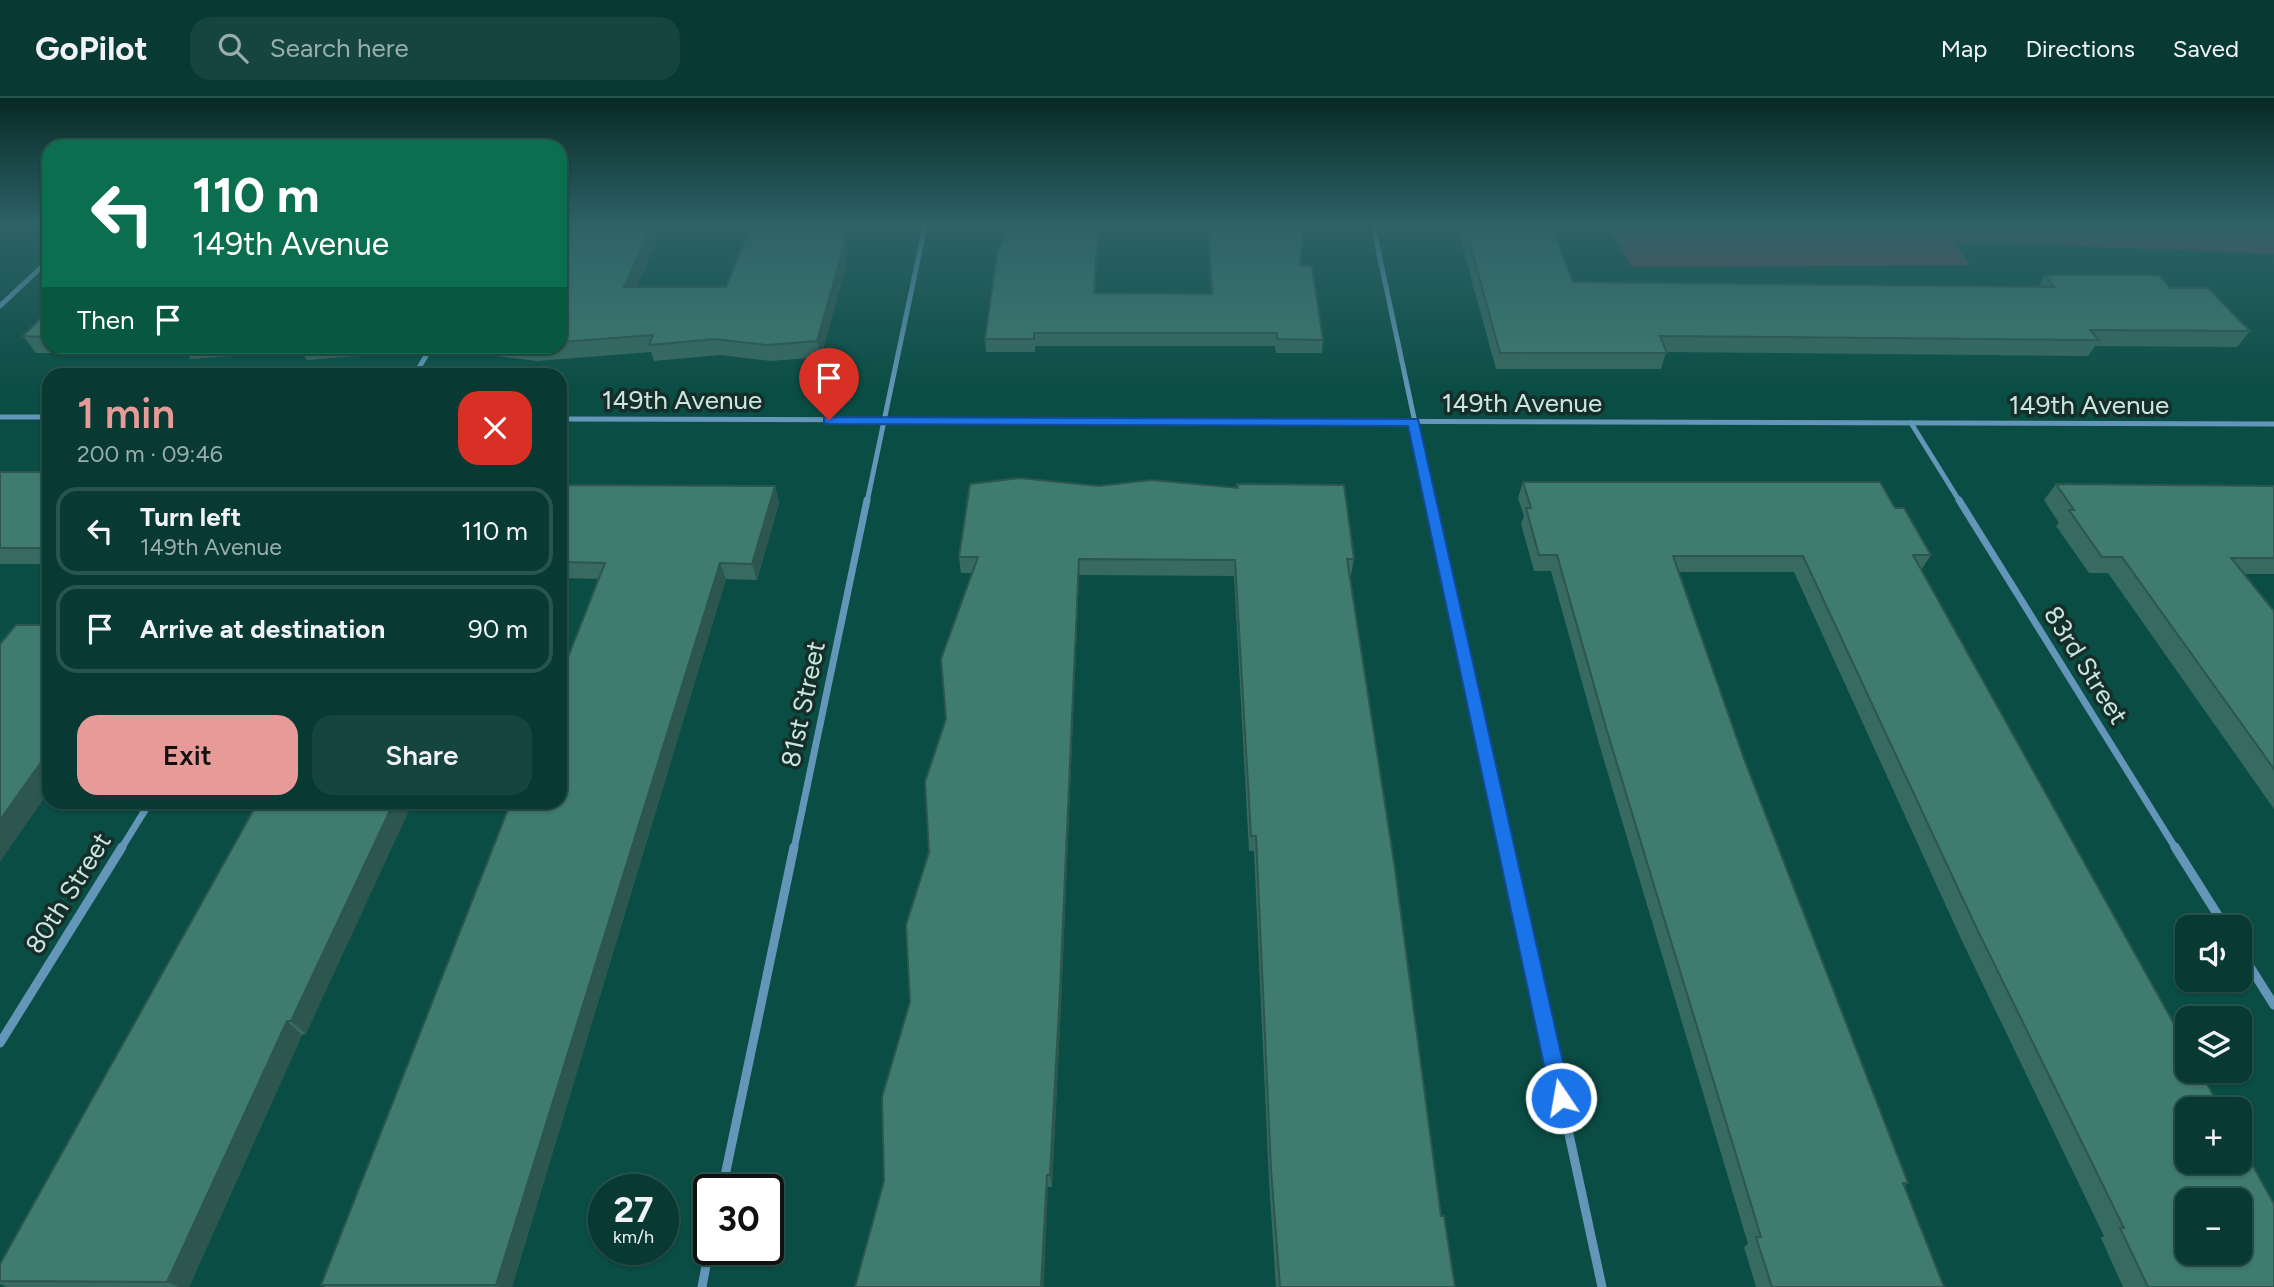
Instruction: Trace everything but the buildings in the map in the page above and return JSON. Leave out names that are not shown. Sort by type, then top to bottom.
[{"type":"street","points":[[0,306],[26,281]]},
{"type":"street","name":"81st Street","points":[[725,1174],[913,281]]},
{"type":"street","points":[[1385,281],[1602,1287]]},
{"type":"street","points":[[0,417],[42,417]]},
{"type":"street","name":"149th Avenue","points":[[567,419],[2274,424]]},
{"type":"street","name":"83rd Street","points":[[1911,424],[2218,915]]},
{"type":"street","name":"80th Street","points":[[0,1043],[146,809]]},
{"type":"street","points":[[2252,970],[2274,1005]]},
{"type":"street","points":[[702,1287],[706,1265]]},
{"type":"route","points":[[829,420],[1414,422],[1561,1098]]}]
